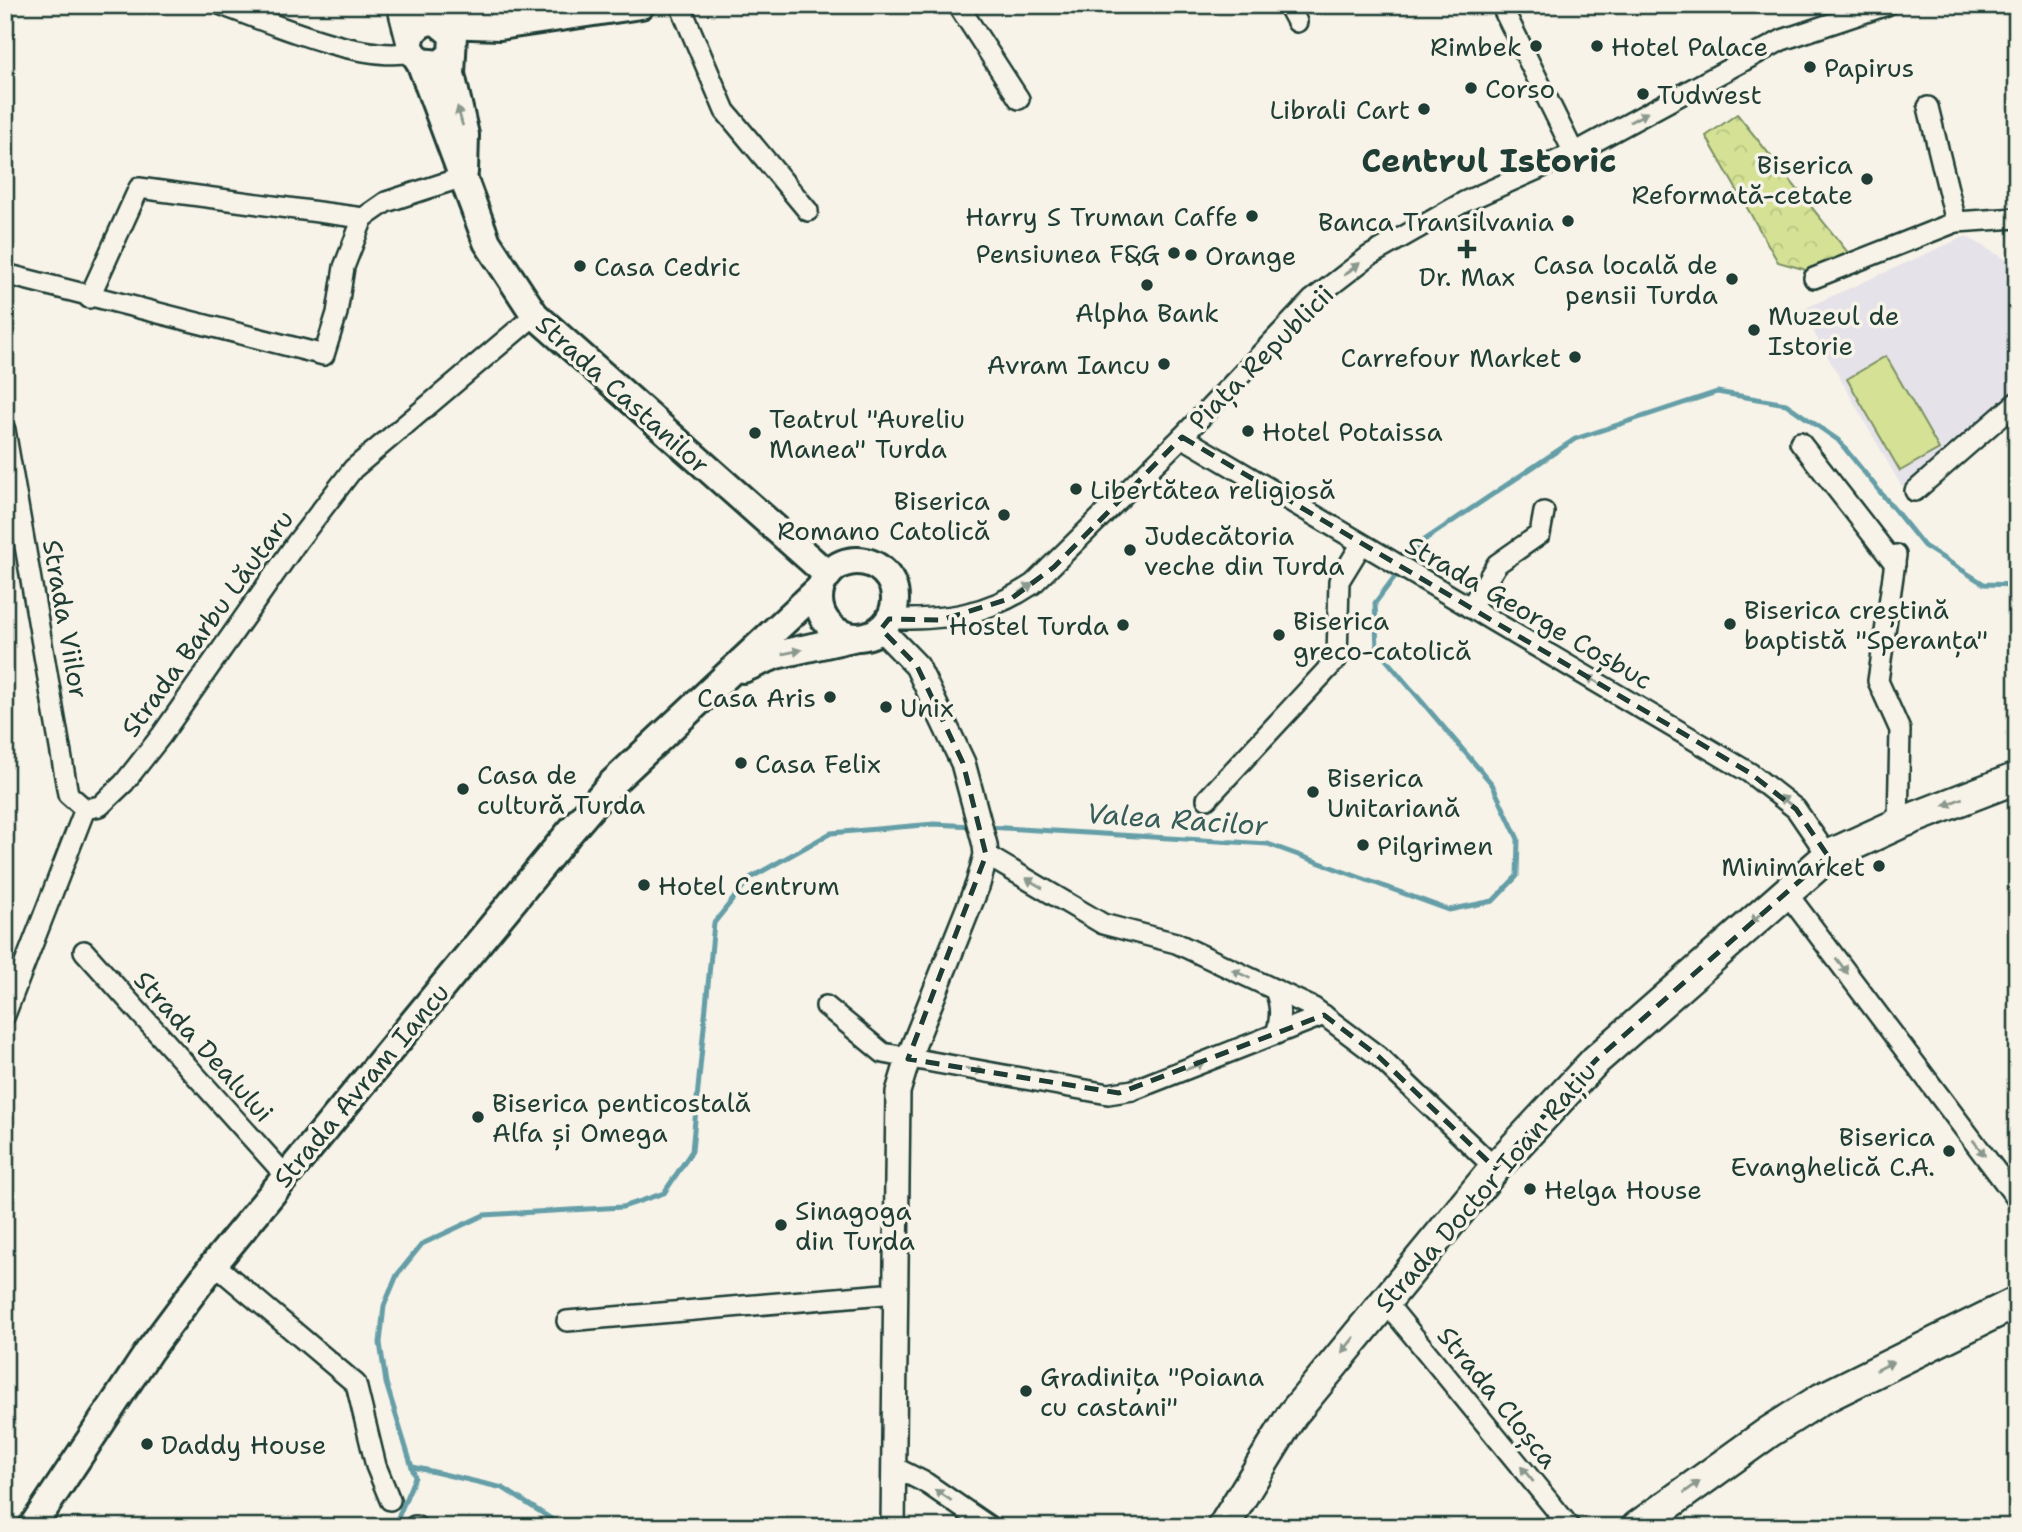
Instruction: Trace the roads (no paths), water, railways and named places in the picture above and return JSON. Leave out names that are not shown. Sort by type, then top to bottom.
[{"type":"main road","points":[[451,55],[433,66],[413,53],[417,26],[433,17],[500,26],[641,5]]},
{"type":"main road","name":"Strada Castanilor","points":[[433,17],[454,41],[451,55],[455,94],[465,135],[467,157],[463,177]]},
{"type":"main road","name":"Strada Castanilor","points":[[413,53],[487,242],[535,316],[824,582]]},
{"type":"main road","points":[[824,582],[838,566],[852,561],[866,562],[879,568],[889,578],[894,592],[894,606],[876,628]]},
{"type":"main road","name":"Piața Republicii","points":[[824,582],[821,610],[826,621],[846,635],[876,628]]},
{"type":"main road","name":"Strada Avram Iancu","points":[[32,1527],[149,1351],[214,1264],[611,784],[824,582]]},
{"type":"main road","name":"Strada Avram Iancu","points":[[728,675],[776,655],[876,628]]},
{"type":"main road","name":"Strada Doctor Ioan Rațiu","points":[[1223,1527],[1292,1415],[1495,1168],[1596,1060],[1828,856],[1898,824],[2017,778]]},
{"type":"main road","points":[[1637,1527],[1769,1432],[1821,1399],[2017,1302]]},
{"type":"street","points":[[222,5],[275,25],[378,55],[413,53]]},
{"type":"street","name":"Strada Castanilor","points":[[399,5],[413,53]]},
{"type":"street","points":[[680,5],[726,111],[808,211]]},
{"type":"street","points":[[958,5],[1019,99]]},
{"type":"street","points":[[1500,5],[1574,153]]},
{"type":"street","name":"Piața Republicii","points":[[876,628],[967,615],[1012,598],[1054,567],[1312,300],[1369,256],[1464,202],[1574,153],[1782,40],[1887,5]]},
{"type":"street","points":[[1928,107],[1956,222]]},
{"type":"street","points":[[5,274],[89,298],[324,355],[337,313],[344,267],[363,218],[386,202],[463,177]]},
{"type":"street","points":[[89,298],[139,188],[363,218]]},
{"type":"street","points":[[1814,278],[1956,222],[2017,218]]},
{"type":"street","name":"Strada Barbu Lăutaru","points":[[85,808],[100,806],[110,800],[132,774],[296,542],[353,469],[535,316]]},
{"type":"street","points":[[1915,491],[2017,402]]},
{"type":"street","name":"Strada Viilor","points":[[5,430],[68,794],[76,805],[85,808]]},
{"type":"street","name":"Strada George Coșbuc","points":[[1182,437],[1750,773],[1796,809],[1828,856]]},
{"type":"street","points":[[1800,442],[1896,559],[1878,681],[1900,730],[1898,824]]},
{"type":"street","points":[[1470,608],[1497,564],[1540,534],[1544,512]]},
{"type":"street","points":[[1207,799],[1337,659],[1339,581],[1367,548]]},
{"type":"street","points":[[876,628],[918,666],[963,763],[986,850],[975,891],[908,1059],[898,1092],[893,1527]]},
{"type":"street","points":[[5,1015],[85,808]]},
{"type":"street","points":[[986,850],[1103,924],[1176,943],[1324,1015],[1378,1056],[1495,1168]]},
{"type":"street","points":[[1786,892],[2017,1199]]},
{"type":"street","name":"Strada Dealului","points":[[83,951],[285,1175]]},
{"type":"street","points":[[1275,990],[1280,1003],[1280,1021],[1276,1034]]},
{"type":"street","points":[[826,1006],[883,1053],[1119,1093],[1324,1015]]},
{"type":"street","points":[[214,1264],[356,1384],[376,1466],[390,1500]]},
{"type":"street","points":[[568,1321],[896,1293]]},
{"type":"street","name":"Strada Cloșca","points":[[1384,1300],[1570,1527]]},
{"type":"street","points":[[894,1467],[926,1483],[990,1527]]},
{"type":"waterway","name":"Valea Racilor","points":[[987,827],[1268,844],[1449,910],[1493,901],[1517,876],[1518,839],[1492,784],[1377,649],[1375,603],[1420,543],[1575,439],[1717,392],[1786,404],[1838,440],[1924,546],[1984,584],[2017,585]]},
{"type":"waterway","name":"Valea Racilor","points":[[394,1527],[415,1477],[386,1383],[380,1343],[384,1306],[397,1275],[422,1244],[484,1215],[623,1207],[664,1193],[692,1151],[714,923],[750,878],[831,833],[934,824],[973,826]]},
{"type":"waterway","name":"Valea Racilor","points":[[413,1467],[503,1488],[564,1527]]},
{"type":"place","name":"Rimbek","points":[[1536,46]]},
{"type":"place","name":"Hotel Palace","points":[[1597,46]]},
{"type":"place","name":"Papirus","points":[[1810,67]]},
{"type":"place","name":"Corso","points":[[1471,88]]},
{"type":"place","name":"Tudwest","points":[[1643,94]]},
{"type":"place","name":"Librali Cart","points":[[1424,109]]},
{"type":"place","name":"Biserica Reformată-cetate","points":[[1867,179]]},
{"type":"place","name":"Harry S Truman Caffe","points":[[1252,216]]},
{"type":"place","name":"Banca Transilvania","points":[[1568,221]]},
{"type":"place","name":"Dr. Max","points":[[1467,249]]},
{"type":"place","name":"Pensiunea F&G","points":[[1174,253]]},
{"type":"place","name":"Orange","points":[[1191,255]]},
{"type":"place","name":"Casa Cedric","points":[[580,266]]},
{"type":"place","name":"Casa locală de pensii Turda","points":[[1732,279]]},
{"type":"place","name":"Alpha Bank","points":[[1147,285]]},
{"type":"place","name":"Muzeul de Istorie","points":[[1754,330]]},
{"type":"place","name":"Carrefour Market","points":[[1575,357]]},
{"type":"place","name":"Avram Iancu","points":[[1164,364]]},
{"type":"place","name":"Hotel Potaissa","points":[[1248,431]]},
{"type":"place","name":"Teatrul \"Aureliu Manea\" Turda","points":[[755,433]]},
{"type":"place","name":"Libertătea religiosă","points":[[1076,489]]},
{"type":"place","name":"Biserica Romano Catolică","points":[[1004,515]]},
{"type":"place","name":"Judecătoria veche din Turda","points":[[1130,550]]},
{"type":"place","name":"Biserica creștină baptistă \"Speranța\"","points":[[1730,624]]},
{"type":"place","name":"Hostel Turda","points":[[1123,625]]},
{"type":"place","name":"Biserica greco-catolică","points":[[1279,635]]},
{"type":"place","name":"Casa Aris","points":[[830,697]]},
{"type":"place","name":"Unix","points":[[886,707]]},
{"type":"place","name":"Casa Felix","points":[[741,763]]},
{"type":"place","name":"Casa de cultură Turda","points":[[463,789]]},
{"type":"place","name":"Biserica Unitariană","points":[[1313,792]]},
{"type":"place","name":"Pilgrimen","points":[[1363,845]]},
{"type":"place","name":"Minimarket","points":[[1879,866]]},
{"type":"place","name":"Hotel Centrum","points":[[644,885]]},
{"type":"place","name":"Biserica penticostală Alfa și Omega","points":[[478,1117]]},
{"type":"place","name":"Biserica Evanghelică C.A.","points":[[1949,1151]]},
{"type":"place","name":"Helga House","points":[[1530,1189]]},
{"type":"place","name":"Sinagoga din Turda","points":[[781,1225]]},
{"type":"place","name":"Gradinița \"Poiana cu castani\"","points":[[1026,1391]]},
{"type":"place","name":"Daddy House","points":[[147,1444]]},
{"type":"district","name":"Centrul Istoric","points":[[1489,160]]}]
